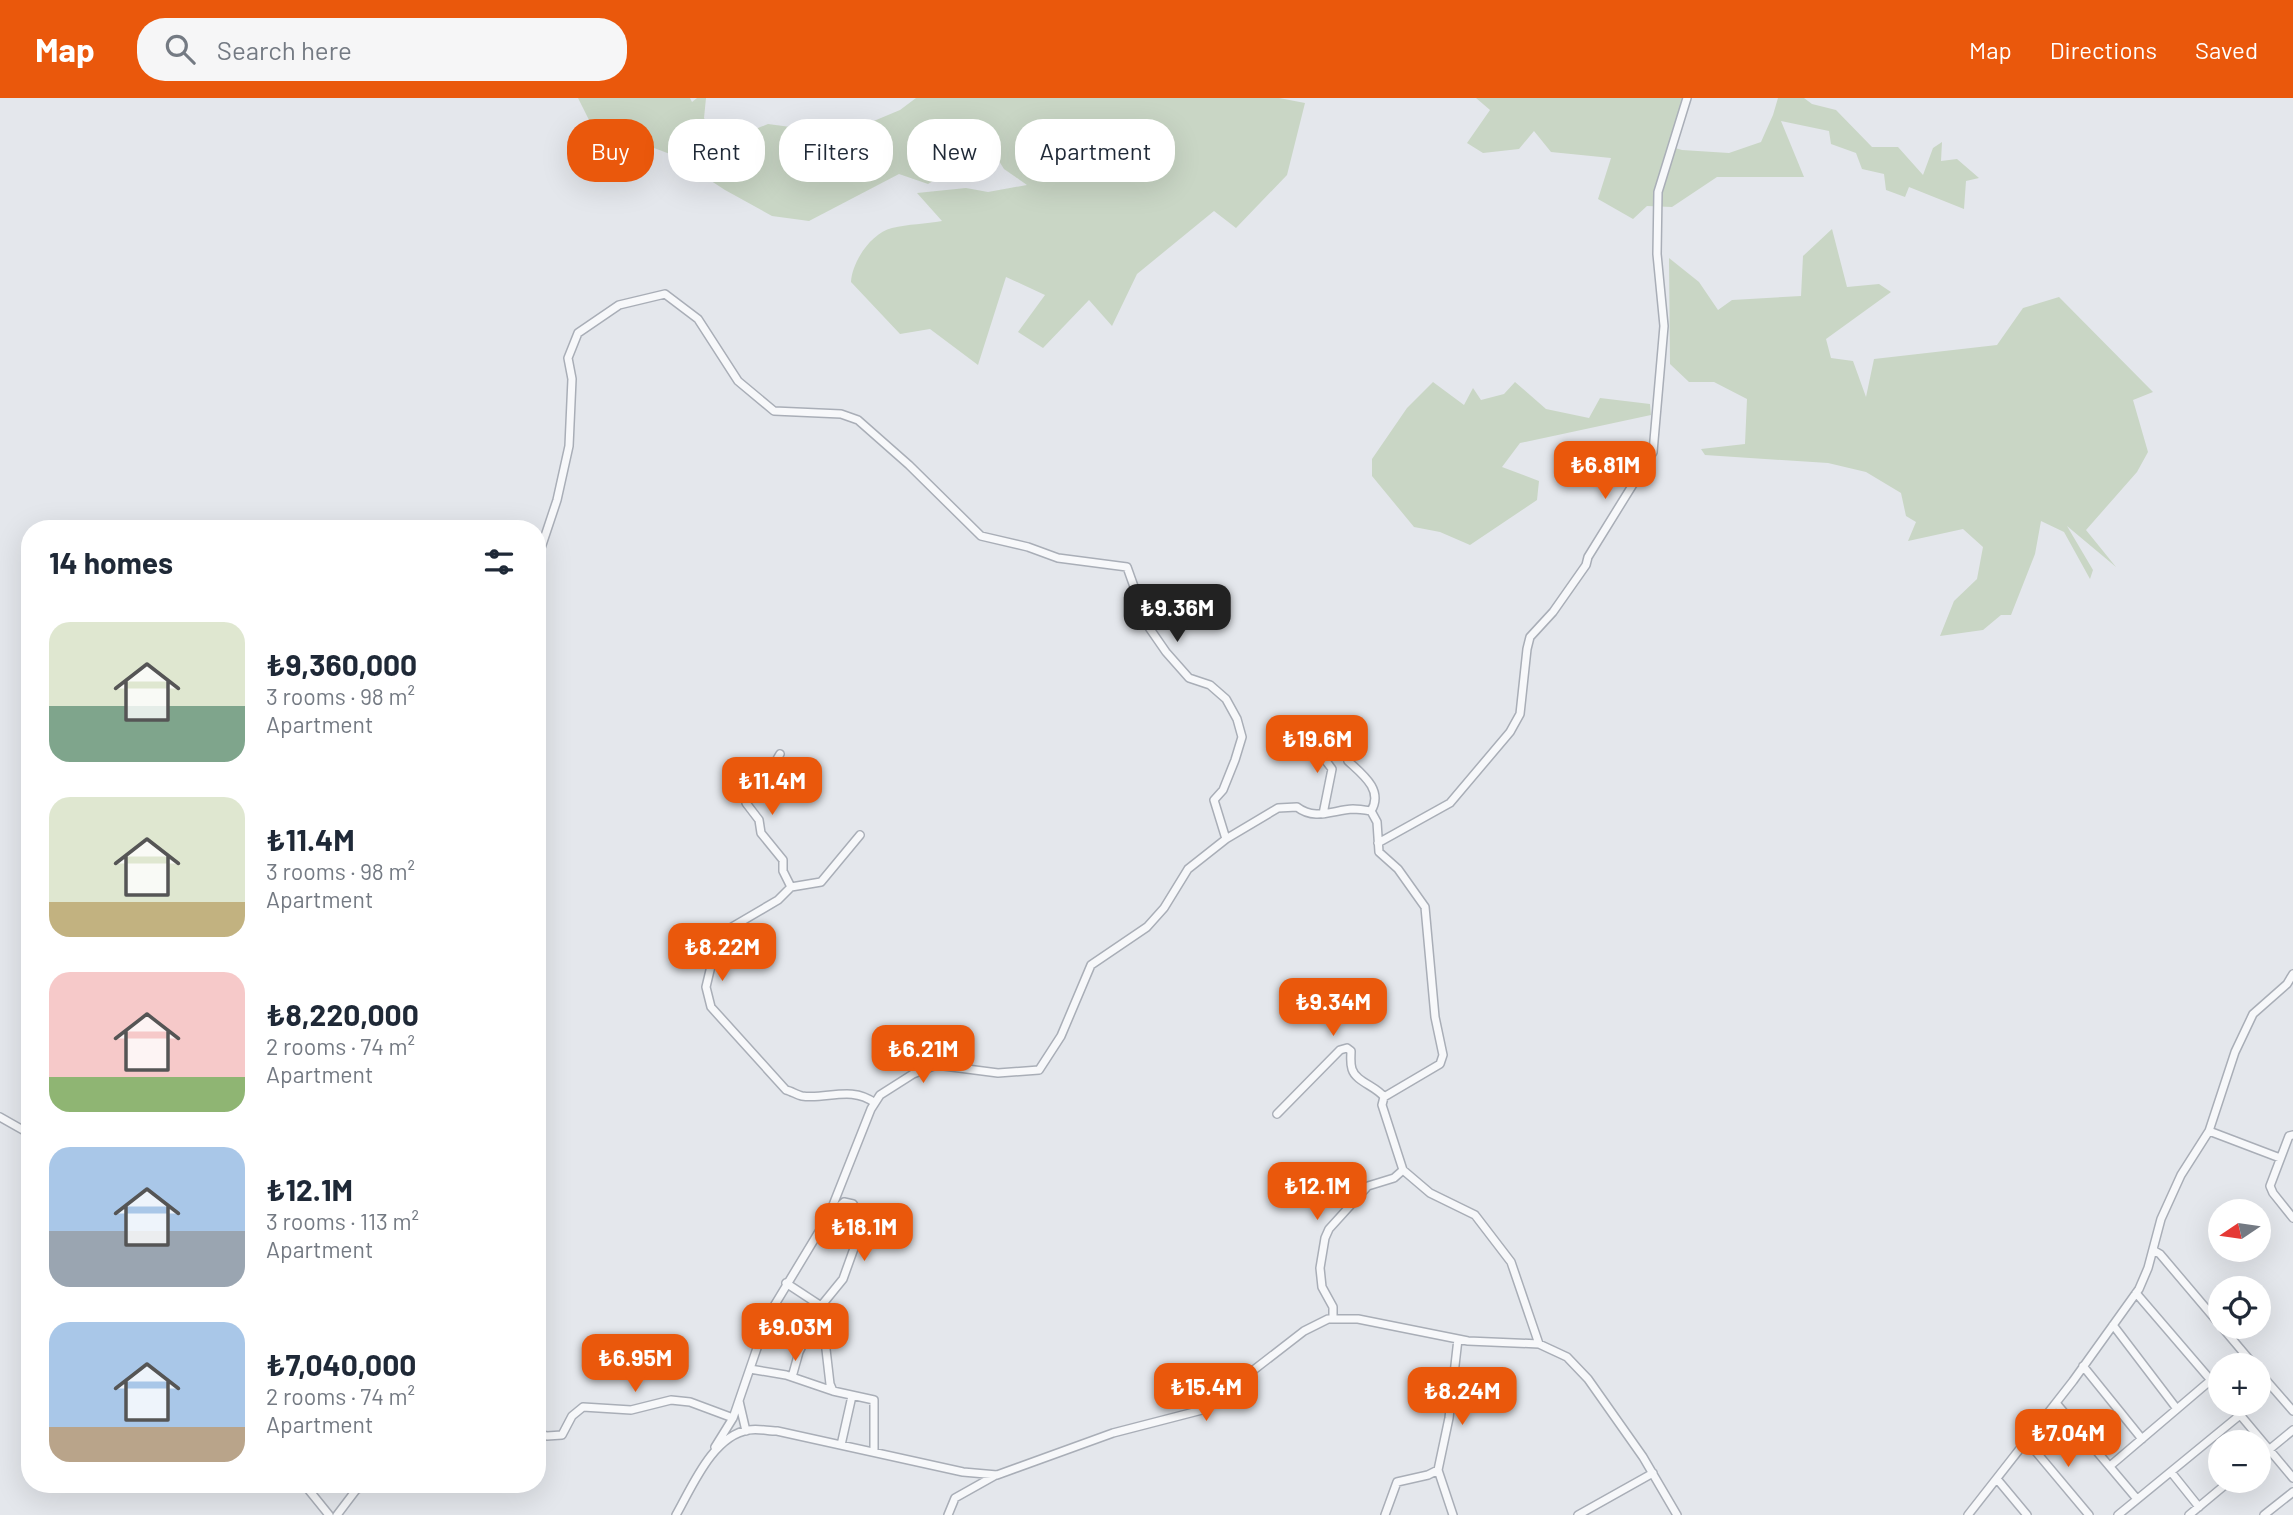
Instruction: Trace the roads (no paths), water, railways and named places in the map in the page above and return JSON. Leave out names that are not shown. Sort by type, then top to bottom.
[{"type":"street","points":[[1378,843],[1450,803],[1510,732],[1520,714],[1530,637],[1553,612],[1586,565],[1588,557],[1653,452],[1664,326],[1657,254],[1658,192],[1687,98]]},
{"type":"street","points":[[546,533],[557,500],[569,446],[572,379],[568,358],[578,333],[619,305],[665,294],[698,319],[738,382],[774,411],[841,414],[858,420],[909,465],[981,536],[1028,547],[1058,558],[1127,567],[1148,626],[1166,653],[1189,678],[1210,685],[1226,699],[1237,719],[1242,737],[1223,790],[1214,800],[1226,839]]},
{"type":"street","points":[[1308,737],[1332,769],[1323,814]]},
{"type":"street","points":[[780,754],[768,775],[758,779],[746,796],[746,803],[758,820],[761,832],[782,860],[783,871],[791,887]]},
{"type":"street","points":[[1348,761],[1369,780],[1375,794],[1371,811]]},
{"type":"street","points":[[676,1515],[733,1418],[768,1316],[829,1215],[875,1102],[880,1096],[913,1074],[936,1065],[998,1073],[1039,1070],[1061,1036],[1091,965],[1147,927],[1164,908],[1188,869],[1226,839],[1278,808],[1297,807],[1305,813],[1323,814],[1355,809],[1371,811]]},
{"type":"street","points":[[1371,811],[1377,821],[1379,852],[1398,869],[1425,907],[1435,1017],[1443,1055],[1440,1063],[1384,1097],[1382,1105],[1404,1170],[1430,1193],[1475,1215],[1511,1262],[1539,1344]]},
{"type":"street","points":[[860,835],[821,882],[791,887],[778,900],[732,927],[717,941],[706,987],[711,1007],[786,1090],[803,1096],[850,1094],[868,1097],[875,1102]]},
{"type":"street","points":[[1970,1514],[2136,1293],[2148,1268],[2158,1227],[2181,1175],[2209,1130],[2235,1052],[2253,1014],[2287,985],[2293,974]]},
{"type":"street","points":[[1277,1114],[1340,1050],[1347,1048],[1351,1051],[1353,1073],[1378,1089],[1384,1097]]},
{"type":"street","points":[[0,1116],[21,1129]]},
{"type":"street","points":[[2209,1130],[2280,1158]]},
{"type":"street","points":[[2293,1135],[2290,1136],[2270,1181],[2270,1188],[2293,1218]]},
{"type":"street","points":[[1333,1319],[1333,1307],[1322,1287],[1320,1268],[1329,1229],[1348,1211],[1368,1185],[1394,1178],[1404,1170]]},
{"type":"street","points":[[792,1377],[799,1352],[821,1306],[843,1279],[862,1226],[862,1218],[853,1204],[844,1202],[829,1215]]},
{"type":"street","points":[[2153,1250],[2160,1254],[2208,1311]]},
{"type":"street","points":[[786,1283],[821,1306]]},
{"type":"street","points":[[2136,1293],[2208,1377]]},
{"type":"street","points":[[821,1306],[833,1391]]},
{"type":"street","points":[[948,1515],[955,1497],[996,1475],[1113,1433],[1202,1410],[1304,1331],[1333,1319],[1358,1319],[1458,1339],[1539,1344],[1567,1357],[1588,1379],[1653,1473],[1677,1515]]},
{"type":"street","points":[[2113,1325],[2177,1409]]},
{"type":"street","points":[[1453,1515],[1438,1469],[1445,1444],[1458,1339]]},
{"type":"street","points":[[2232,1339],[2244,1353]]},
{"type":"street","points":[[2083,1366],[2142,1439]]},
{"type":"street","points":[[750,1369],[792,1377],[833,1391],[874,1400],[874,1452]]},
{"type":"street","points":[[2110,1466],[2208,1383]]},
{"type":"street","points":[[2271,1386],[2293,1411]]},
{"type":"street","points":[[841,1445],[852,1396]]},
{"type":"street","points":[[546,1436],[562,1435],[572,1416],[583,1407],[631,1410],[671,1400],[690,1402],[733,1418]]},
{"type":"street","points":[[739,1400],[746,1431]]},
{"type":"street","points":[[2056,1403],[2137,1499]]},
{"type":"street","points":[[2118,1515],[2240,1416]]},
{"type":"street","points":[[2242,1416],[2253,1430]]},
{"type":"street","points":[[2271,1448],[2293,1430]]},
{"type":"street","points":[[713,1451],[735,1435],[746,1431],[777,1431],[963,1472],[996,1475]]},
{"type":"street","points":[[2027,1441],[2088,1515]]},
{"type":"street","points":[[2271,1452],[2293,1478]]},
{"type":"street","points":[[1385,1515],[1396,1483],[1428,1475],[1438,1469]]},
{"type":"street","points":[[2171,1472],[2199,1507]]},
{"type":"street","points":[[1578,1515],[1653,1473]]},
{"type":"street","points":[[1997,1479],[2027,1515]]},
{"type":"street","points":[[2266,1514],[2293,1492]]},
{"type":"street","points":[[311,1493],[329,1515]]},
{"type":"street","points":[[337,1515],[354,1493]]},
{"type":"street","points":[[2189,1515],[2216,1493]]}]
